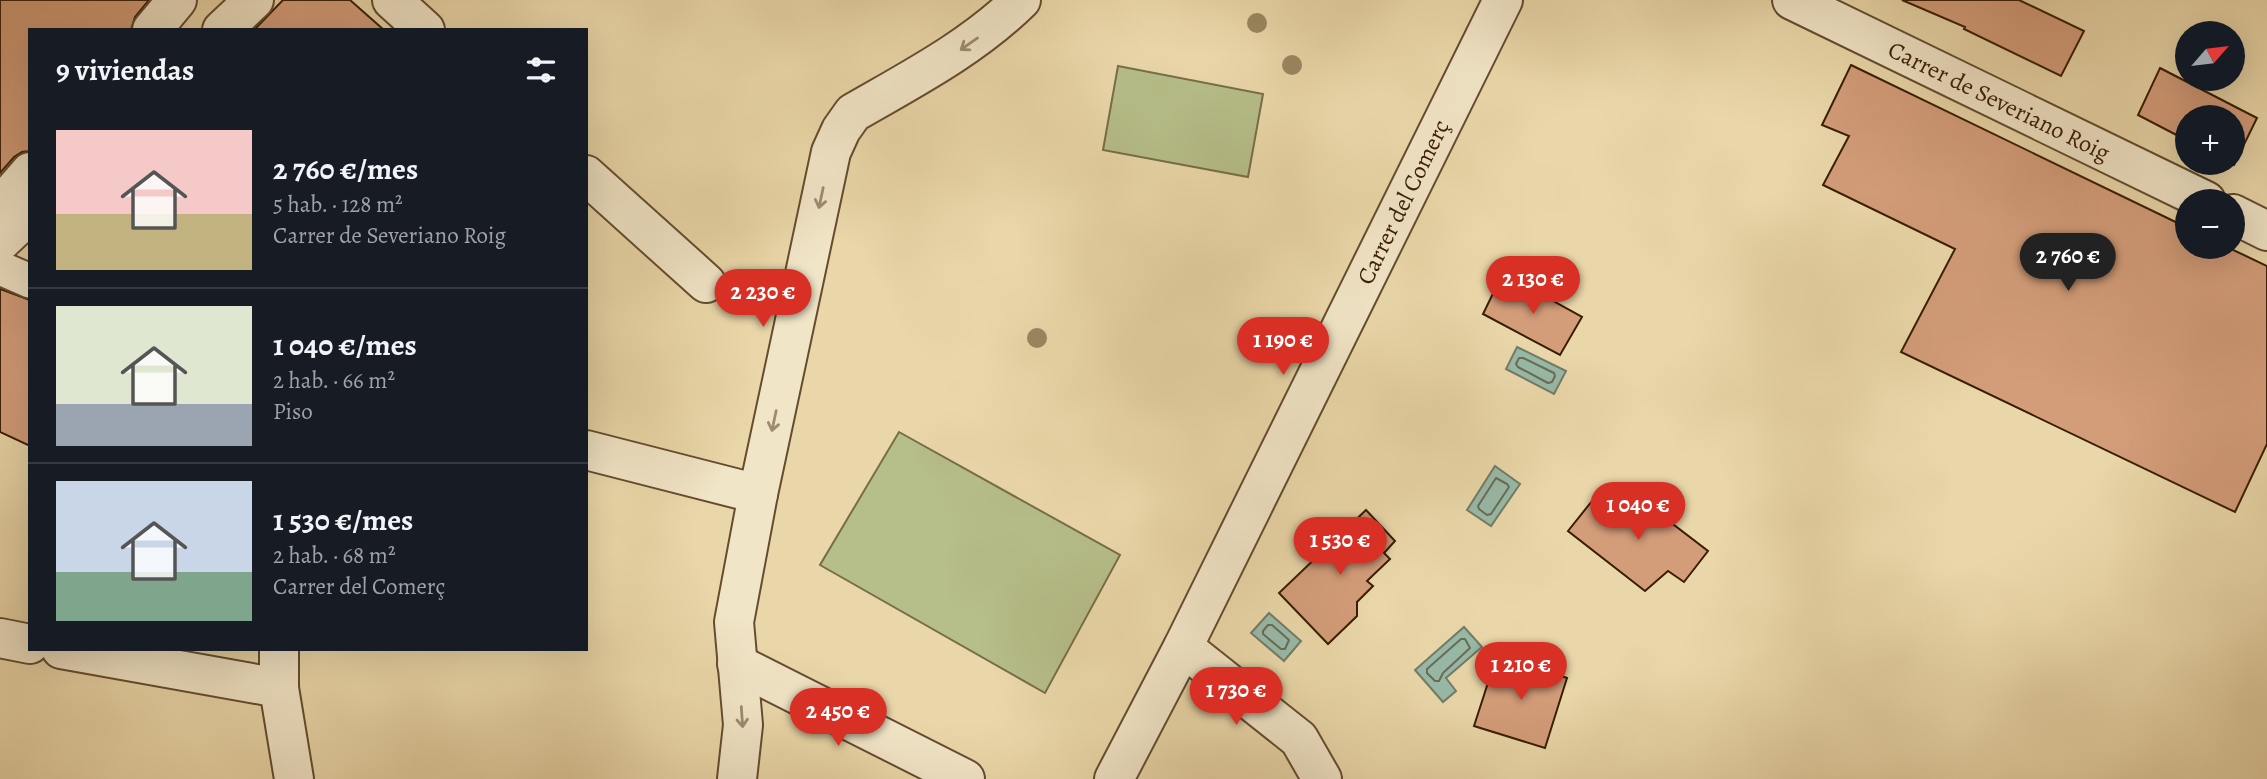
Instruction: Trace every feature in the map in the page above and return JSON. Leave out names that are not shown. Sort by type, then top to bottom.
[{"type":"street","points":[[154,28],[177,0]]},
{"type":"street","points":[[224,28],[254,0]]},
{"type":"street","points":[[737,779],[743,725],[734,622],[758,494],[831,152],[853,113],[965,48],[996,25],[1021,0]]},
{"type":"street","name":"Carrer del Comerç","points":[[1114,779],[1503,0]]},
{"type":"street","name":"Carrer de Severiano Roig","points":[[1792,0],[2181,189]]},
{"type":"street","points":[[0,207],[28,174]]},
{"type":"street","points":[[588,177],[706,283]]},
{"type":"street","points":[[0,242],[28,216]]},
{"type":"street","points":[[2245,220],[2267,231]]},
{"type":"street","points":[[0,268],[28,280]]},
{"type":"street","points":[[588,451],[758,494]]},
{"type":"street","points":[[0,638],[28,644]]},
{"type":"street","points":[[1182,647],[1299,739],[1322,779]]},
{"type":"street","points":[[75,651],[279,688]]},
{"type":"street","points":[[279,651],[279,688],[295,779]]},
{"type":"street","points":[[737,664],[965,779]]},
{"type":"green space","points":[[1118,66],[1263,94],[1248,177],[1103,150]]},
{"type":"green space","points":[[899,432],[1120,555],[1045,693],[820,565]]},
{"type":"water","points":[[1517,347],[1566,371],[1554,394],[1506,369]]},
{"type":"water","points":[[1495,466],[1520,484],[1491,526],[1467,510]]},
{"type":"water","points":[[1269,613],[1301,641],[1284,661],[1251,633]]},
{"type":"water","points":[[1464,627],[1482,647],[1446,678],[1456,691],[1443,702],[1415,670]]},
{"type":"building","points":[[0,0],[149,0],[135,17],[132,28],[28,28],[28,151],[14,157],[0,173]]},
{"type":"building","points":[[283,0],[350,0],[382,28],[256,28]]},
{"type":"building","points":[[1902,0],[2019,0],[2084,31],[2061,76],[1964,29],[1965,27]]},
{"type":"building","points":[[1851,65],[2175,222],[2175,259],[2245,259],[2245,256],[2267,266],[2267,444],[2235,512],[1901,352],[1955,249],[1823,185],[1849,136],[1822,125]]},
{"type":"building","points":[[2160,68],[2175,76],[2175,91],[2205,91],[2232,105],[2175,105],[2175,134],[2138,115]]},
{"type":"building","points":[[2245,112],[2257,118],[2245,143]]},
{"type":"building","points":[[1499,281],[1524,292],[1526,286],[1582,317],[1560,355],[1483,314]]},
{"type":"building","points":[[0,289],[28,299],[28,445],[0,432]]},
{"type":"building","points":[[1631,492],[1708,551],[1684,582],[1668,571],[1645,591],[1568,531],[1592,501],[1610,514]]},
{"type":"building","points":[[1366,510],[1395,541],[1384,553],[1390,559],[1367,581],[1373,586],[1357,602],[1357,616],[1328,644],[1279,593]]},
{"type":"building","points":[[1497,655],[1567,678],[1545,748],[1474,726]]}]
